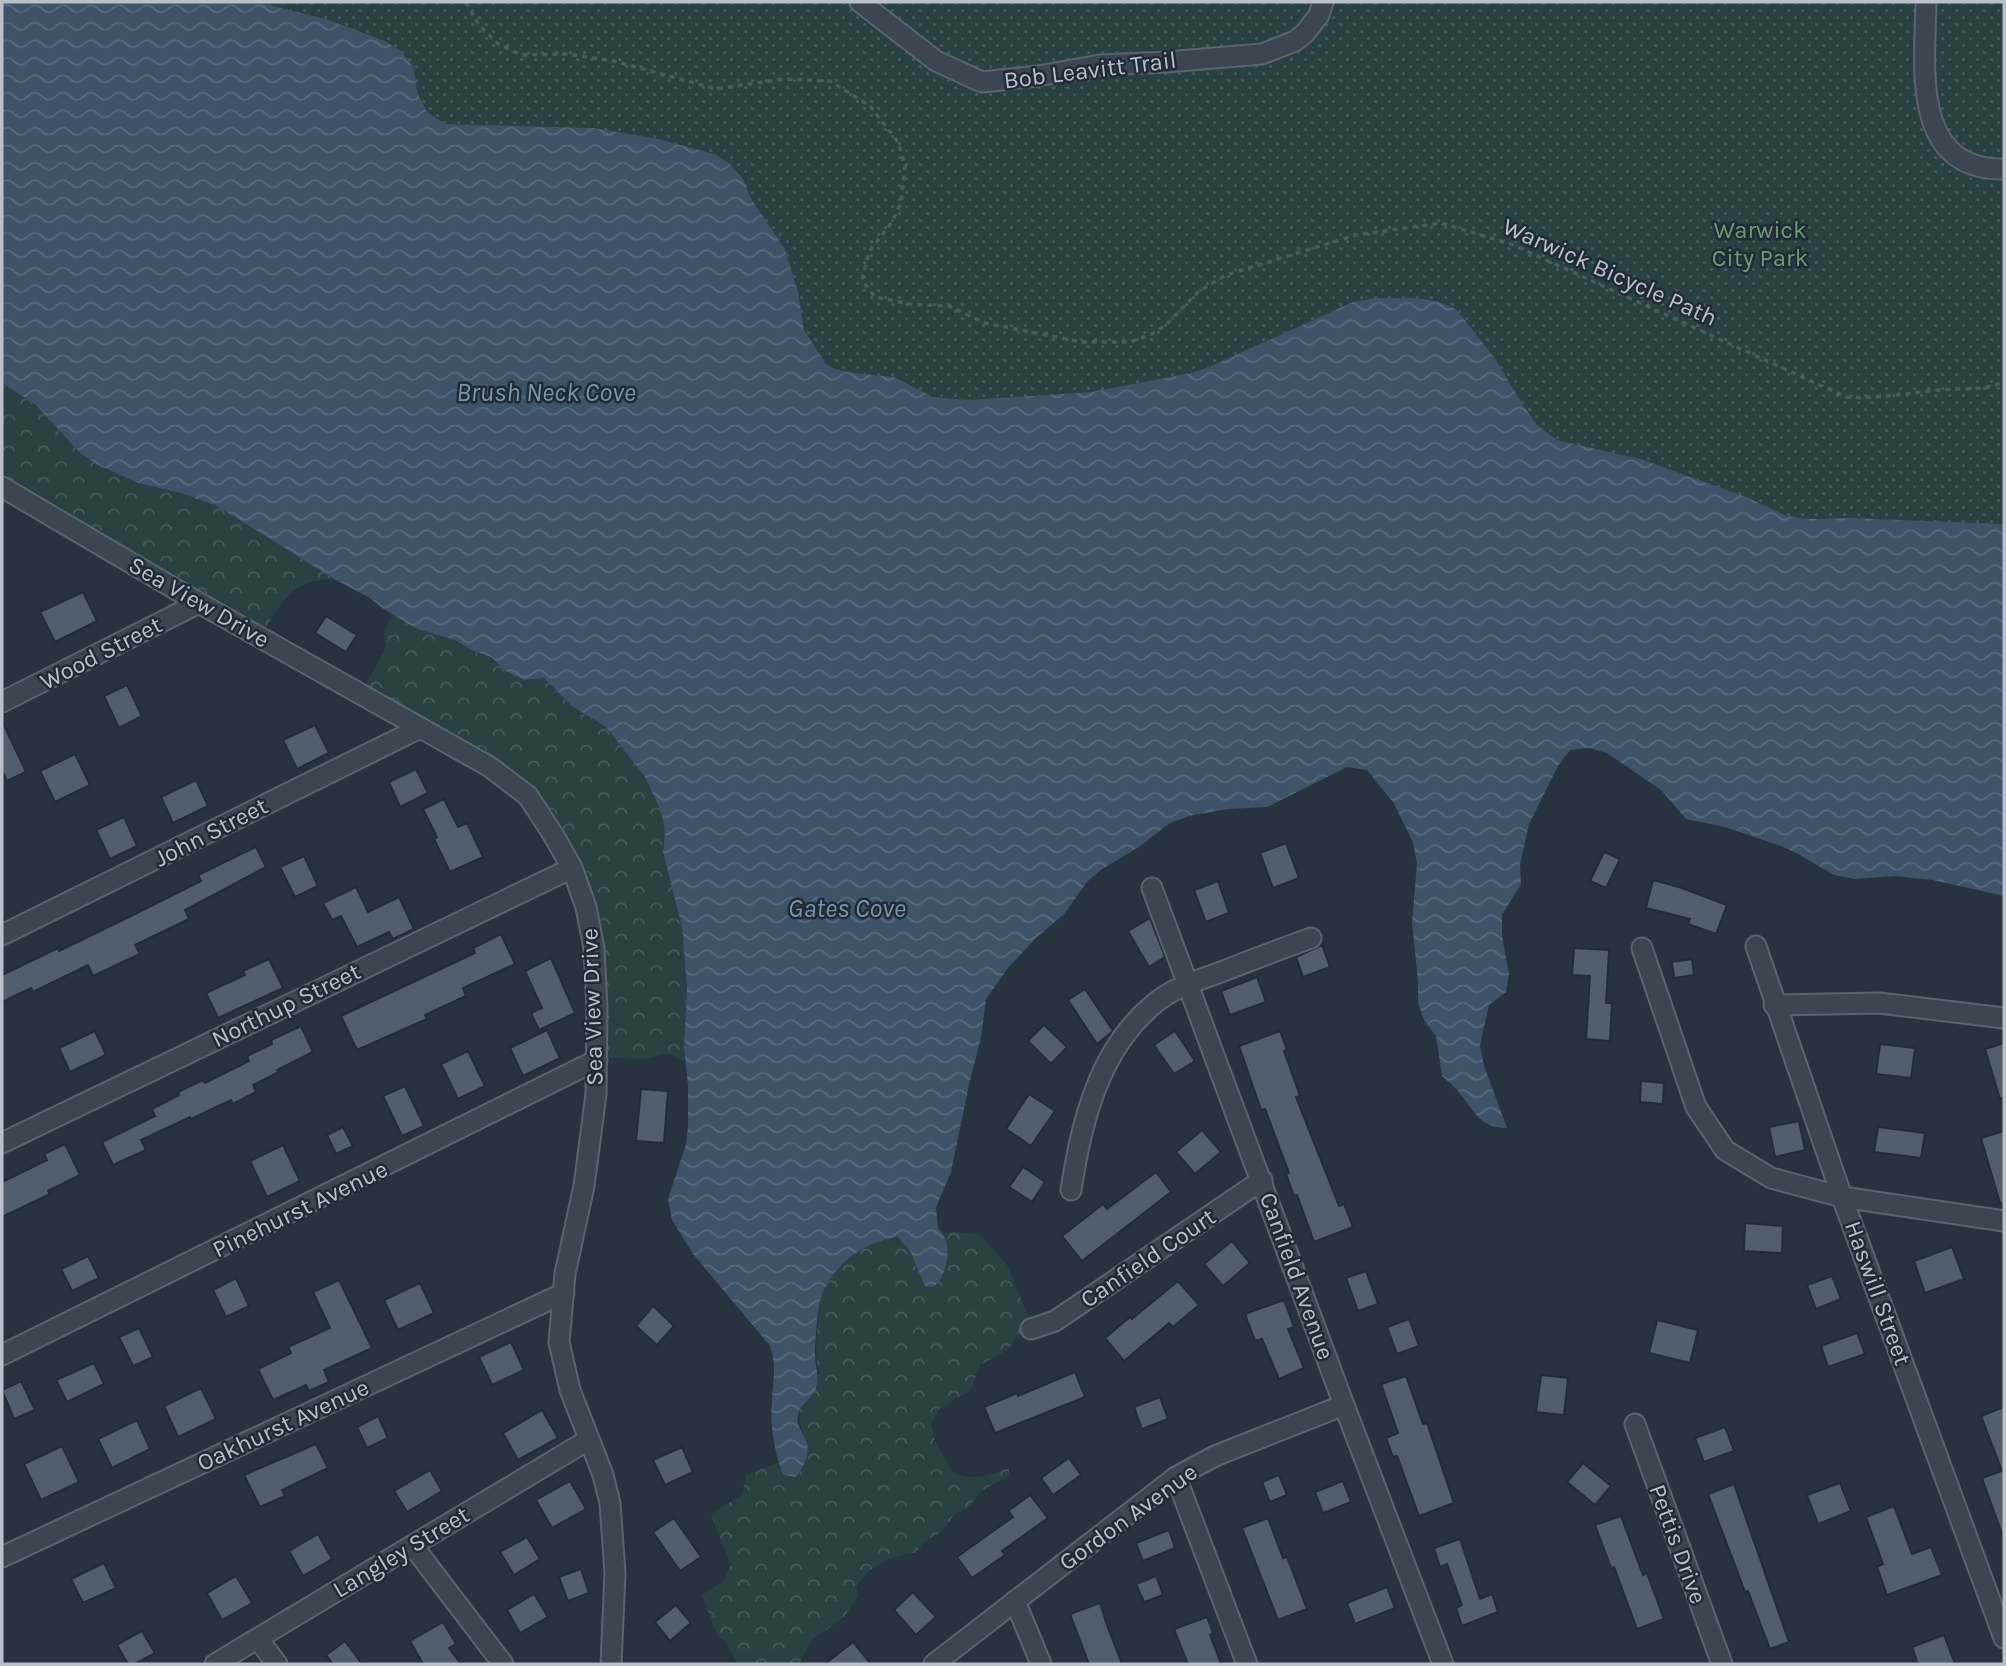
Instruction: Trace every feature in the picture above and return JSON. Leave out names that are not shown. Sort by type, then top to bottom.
[{"type":"street","name":"Bob Leavitt Trail","points":[[860,2],[936,61],[982,82],[1100,65],[1262,54],[1295,41],[1305,33],[1319,15],[1323,2]]},
{"type":"street","points":[[1926,2],[1926,96],[1931,122],[1943,144],[1965,162],[2004,169]]},
{"type":"street","name":"Sea View Drive","points":[[2,487],[199,603],[491,767],[528,796],[572,868],[586,906],[594,949],[597,1094],[584,1186],[565,1274],[559,1342],[570,1390],[603,1475],[610,1503],[615,1573],[611,1664]]},
{"type":"street","name":"Wood Street","points":[[2,702],[199,603]]},
{"type":"street","name":"John Street","points":[[2,935],[420,728]]},
{"type":"street","name":"Northup Street","points":[[2,1143],[572,868]]},
{"type":"street","name":"Canfield Avenue","points":[[1152,888],[1443,1664]]},
{"type":"street","points":[[1071,1190],[1077,1146],[1092,1094],[1118,1043],[1154,1003],[1188,984],[1311,938]]},
{"type":"street","name":"Haswill Street","points":[[1756,946],[1842,1197],[2004,1638]]},
{"type":"street","points":[[1642,948],[1696,1107],[1725,1150],[1771,1178],[1842,1197],[2004,1221]]},
{"type":"street","points":[[1774,1005],[1880,1003],[2004,1018]]},
{"type":"street","name":"Pinehurst Avenue","points":[[2,1355],[597,1060]]},
{"type":"street","name":"Canfield Court","points":[[1031,1329],[1055,1321],[1262,1181]]},
{"type":"street","name":"Oakhurst Avenue","points":[[2,1557],[564,1293]]},
{"type":"street","name":"Gordon Avenue","points":[[934,1664],[1176,1477],[1215,1456],[1344,1405]]},
{"type":"street","name":"Pettis Drive","points":[[1635,1424],[1722,1664]]},
{"type":"street","name":"Langley Street","points":[[215,1664],[588,1440]]},
{"type":"street","points":[[1176,1477],[1247,1664]]},
{"type":"street","points":[[413,1546],[503,1664]]},
{"type":"street","points":[[1015,1601],[1041,1664]]},
{"type":"street","points":[[258,1639],[277,1664]]},
{"type":"path","name":"Warwick Bicycle Path","points":[[466,2],[479,25],[498,44],[522,55],[568,54],[614,61],[716,89],[783,79],[830,81],[870,106],[898,142],[905,166],[901,203],[892,222],[869,251],[862,280],[875,297],[910,304],[949,306],[985,323],[1082,342],[1130,342],[1152,334],[1167,324],[1198,292],[1226,275],[1356,235],[1441,223],[1511,244],[1846,397],[1867,398],[1993,387],[2004,382]]},
{"type":"green space","name":"Warwick City Park","points":[[258,2],[2004,2],[2004,524],[1810,519],[1787,516],[1746,497],[1644,460],[1557,440],[1537,425],[1494,357],[1456,309],[1437,301],[1416,298],[1374,298],[1353,302],[1209,367],[1191,373],[1091,392],[968,400],[931,396],[835,369],[826,364],[818,354],[804,330],[798,292],[785,249],[750,197],[743,179],[730,164],[715,154],[658,139],[594,128],[446,124],[427,112],[417,92],[414,68],[401,51],[385,41],[330,20]]},
{"type":"green space","points":[[2,383],[36,405],[81,454],[98,465],[138,483],[181,493],[217,506],[334,579],[307,583],[288,596],[260,637],[2,488]]},
{"type":"green space","points":[[392,614],[417,629],[455,640],[471,650],[491,657],[506,671],[544,678],[572,706],[606,727],[645,777],[661,811],[665,832],[663,852],[682,927],[687,990],[684,1062],[669,1053],[643,1059],[599,1057],[587,909],[530,799],[362,692],[386,647],[384,633]]},
{"type":"green space","points":[[943,1233],[979,1234],[1006,1263],[1033,1328],[1017,1335],[1009,1349],[980,1365],[970,1391],[940,1408],[931,1424],[935,1441],[953,1473],[968,1477],[981,1476],[1009,1468],[1009,1475],[980,1492],[971,1505],[954,1515],[942,1531],[923,1543],[915,1553],[889,1559],[866,1574],[856,1588],[858,1596],[844,1617],[811,1641],[799,1664],[738,1664],[725,1641],[717,1635],[702,1595],[723,1582],[731,1566],[711,1514],[742,1495],[746,1475],[778,1463],[783,1475],[807,1442],[800,1422],[801,1406],[819,1372],[816,1348],[820,1304],[828,1281],[835,1271],[864,1248],[898,1237],[910,1251],[925,1286],[948,1252]]},
{"type":"water","name":"Brush Neck Cove","points":[[2,2],[258,2],[329,20],[385,41],[401,51],[414,68],[417,92],[427,112],[446,124],[594,128],[658,139],[715,154],[730,164],[743,179],[750,197],[785,249],[798,292],[804,330],[826,364],[853,373],[894,377],[933,397],[968,400],[1091,392],[1191,373],[1353,302],[1374,298],[1416,298],[1437,301],[1456,309],[1494,357],[1537,425],[1557,440],[1644,460],[1746,497],[1787,516],[1810,519],[2004,524],[2004,896],[1933,880],[1895,876],[1855,879],[1834,875],[1781,846],[1725,827],[1686,819],[1661,790],[1607,753],[1589,748],[1570,750],[1558,766],[1529,824],[1520,864],[1521,884],[1502,915],[1502,936],[1509,974],[1506,992],[1489,1005],[1480,1045],[1484,1066],[1507,1128],[1482,1120],[1442,1076],[1436,1036],[1424,1020],[1418,1003],[1412,922],[1417,864],[1413,842],[1393,802],[1367,770],[1347,767],[1267,807],[1227,809],[1189,816],[1170,823],[1087,882],[1064,914],[1035,939],[1008,968],[986,999],[981,1038],[951,1172],[936,1207],[938,1228],[943,1234],[947,1250],[943,1274],[934,1287],[925,1286],[910,1251],[898,1237],[864,1248],[836,1271],[819,1304],[815,1351],[816,1388],[799,1411],[798,1417],[807,1443],[806,1459],[796,1477],[783,1475],[772,1429],[774,1367],[770,1346],[693,1254],[672,1220],[668,1199],[686,1144],[688,1126],[684,1048],[687,990],[682,927],[663,852],[665,832],[661,811],[645,777],[606,727],[572,706],[544,678],[524,680],[506,671],[491,657],[471,650],[455,640],[417,629],[217,506],[181,493],[138,483],[98,465],[81,454],[36,405],[2,383]]},
{"type":"building","points":[[83,592],[97,621],[55,642],[40,612]]},
{"type":"building","points":[[326,616],[357,635],[346,652],[315,633]]},
{"type":"building","points":[[127,685],[142,716],[119,728],[104,696]]},
{"type":"building","points":[[2,721],[26,772],[7,781],[2,771]]},
{"type":"building","points":[[315,725],[329,753],[297,769],[283,740]]},
{"type":"building","points":[[75,754],[90,785],[55,802],[40,771]]},
{"type":"building","points":[[416,769],[428,793],[400,807],[389,782]]},
{"type":"building","points":[[196,780],[208,806],[173,823],[161,797]]},
{"type":"building","points":[[444,799],[458,827],[467,823],[483,857],[450,872],[423,809]]},
{"type":"building","points":[[124,817],[137,846],[110,859],[96,830]]},
{"type":"building","points":[[1286,843],[1299,878],[1273,888],[1260,853]]},
{"type":"building","points":[[256,847],[266,867],[185,910],[189,919],[135,945],[140,954],[93,976],[88,965],[33,992],[31,988],[2,1002],[2,975],[58,948],[59,951],[201,881],[198,875]]},
{"type":"building","points":[[1604,852],[1620,859],[1606,888],[1590,881]]},
{"type":"building","points":[[304,856],[318,886],[295,897],[280,867]]},
{"type":"building","points":[[1653,880],[1727,905],[1716,934],[1688,924],[1690,919],[1646,908]]},
{"type":"building","points":[[1218,881],[1229,913],[1206,922],[1194,890]]},
{"type":"building","points":[[356,887],[368,912],[399,897],[414,929],[393,939],[389,932],[357,947],[341,916],[332,920],[323,903]]},
{"type":"building","points":[[1150,918],[1165,957],[1149,967],[1128,931]]},
{"type":"building","points":[[501,934],[515,964],[463,988],[466,996],[425,1015],[427,1019],[357,1050],[341,1016],[475,953],[473,948]]},
{"type":"building","points":[[1322,945],[1330,967],[1303,977],[1296,957]]},
{"type":"building","points":[[1574,948],[1609,950],[1606,1003],[1612,1003],[1610,1041],[1586,1039],[1590,976],[1572,975]]},
{"type":"building","points":[[551,958],[575,1013],[539,1030],[531,1013],[542,1008],[525,971]]},
{"type":"building","points":[[269,959],[283,988],[218,1018],[206,993],[245,975],[243,971]]},
{"type":"building","points":[[1692,959],[1694,975],[1674,978],[1672,962]]},
{"type":"building","points":[[1257,977],[1266,1002],[1230,1015],[1221,991]]},
{"type":"building","points":[[1085,989],[1113,1031],[1097,1044],[1068,1000]]},
{"type":"building","points":[[1044,1025],[1067,1047],[1051,1064],[1028,1041]]},
{"type":"building","points":[[301,1026],[313,1052],[253,1085],[256,1092],[233,1104],[231,1100],[141,1140],[146,1150],[113,1165],[102,1142],[155,1116],[152,1109],[179,1095],[178,1092],[203,1080],[205,1083],[249,1061],[247,1056],[272,1044],[271,1040]]},
{"type":"building","points":[[547,1030],[560,1058],[523,1076],[510,1048]]},
{"type":"building","points":[[95,1031],[106,1055],[70,1072],[59,1048]]},
{"type":"building","points":[[1175,1031],[1195,1061],[1174,1074],[1154,1045]]},
{"type":"building","points":[[1280,1031],[1300,1096],[1296,1097],[1339,1206],[1344,1204],[1353,1227],[1314,1242],[1297,1195],[1294,1196],[1286,1174],[1289,1173],[1265,1109],[1261,1110],[1239,1046]]},
{"type":"building","points":[[2004,1043],[2004,1098],[2000,1099],[1985,1049]]},
{"type":"building","points":[[1880,1044],[1915,1048],[1911,1078],[1876,1074]]},
{"type":"building","points":[[468,1051],[485,1086],[458,1099],[441,1064]]},
{"type":"building","points":[[1641,1081],[1664,1083],[1663,1104],[1640,1102]]},
{"type":"building","points":[[405,1086],[424,1126],[402,1136],[383,1096]]},
{"type":"building","points":[[641,1089],[668,1091],[664,1143],[636,1141]]},
{"type":"building","points":[[1029,1094],[1055,1111],[1031,1146],[1006,1129]]},
{"type":"building","points":[[1799,1121],[1805,1150],[1775,1157],[1769,1127]]},
{"type":"building","points":[[343,1127],[353,1146],[336,1154],[327,1135]]},
{"type":"building","points":[[1878,1127],[1925,1133],[1921,1158],[1874,1152]]},
{"type":"building","points":[[1202,1130],[1221,1152],[1195,1174],[1176,1152]]},
{"type":"building","points":[[2004,1131],[2004,1203],[2000,1203],[1981,1138]]},
{"type":"building","points":[[65,1144],[80,1175],[48,1191],[50,1194],[2,1217],[2,1182],[47,1160],[44,1154]]},
{"type":"building","points":[[283,1145],[300,1181],[267,1197],[250,1161]]},
{"type":"building","points":[[1023,1167],[1045,1182],[1032,1202],[1009,1187]]},
{"type":"building","points":[[1156,1172],[1171,1192],[1082,1261],[1062,1236],[1103,1204],[1107,1209]]},
{"type":"building","points":[[1745,1223],[1783,1226],[1782,1253],[1744,1251]]},
{"type":"building","points":[[1232,1241],[1250,1263],[1223,1286],[1204,1264]]},
{"type":"building","points":[[1952,1247],[1964,1279],[1925,1293],[1914,1261]]},
{"type":"building","points":[[88,1256],[99,1278],[72,1291],[61,1269]]},
{"type":"building","points":[[1366,1271],[1378,1304],[1358,1311],[1346,1278]]},
{"type":"building","points":[[1832,1276],[1841,1299],[1816,1309],[1807,1285]]},
{"type":"building","points":[[236,1278],[249,1306],[226,1317],[213,1290]]},
{"type":"building","points":[[339,1280],[372,1348],[324,1370],[329,1382],[309,1391],[306,1385],[273,1400],[258,1369],[291,1353],[288,1347],[330,1328],[313,1292]]},
{"type":"building","points":[[1178,1281],[1199,1305],[1173,1327],[1169,1323],[1124,1361],[1105,1338]]},
{"type":"building","points":[[420,1283],[434,1313],[398,1330],[384,1300]]},
{"type":"building","points":[[1284,1300],[1294,1327],[1288,1329],[1304,1368],[1279,1379],[1262,1339],[1255,1341],[1245,1314]]},
{"type":"building","points":[[653,1306],[674,1326],[657,1345],[636,1326]]},
{"type":"building","points":[[1409,1319],[1419,1346],[1397,1354],[1387,1327]]},
{"type":"building","points":[[1657,1320],[1698,1330],[1690,1363],[1649,1353]]},
{"type":"building","points":[[139,1328],[153,1357],[133,1366],[119,1337]]},
{"type":"building","points":[[1857,1333],[1865,1354],[1828,1367],[1821,1346]]},
{"type":"building","points":[[511,1342],[524,1370],[492,1385],[479,1357]]},
{"type":"building","points":[[94,1363],[104,1384],[67,1402],[56,1380]]},
{"type":"building","points":[[1075,1372],[1085,1397],[995,1433],[984,1407]]},
{"type":"building","points":[[1541,1375],[1568,1378],[1564,1415],[1536,1412]]},
{"type":"building","points":[[1406,1376],[1423,1424],[1427,1423],[1454,1503],[1419,1516],[1397,1456],[1393,1457],[1386,1438],[1398,1433],[1381,1384]]},
{"type":"building","points":[[21,1381],[35,1410],[14,1419],[2,1390]]},
{"type":"building","points":[[201,1388],[216,1419],[178,1437],[164,1406]]},
{"type":"building","points":[[1160,1397],[1168,1419],[1142,1429],[1134,1407]]},
{"type":"building","points":[[2004,1407],[2002,1534],[1982,1478],[2002,1471],[1981,1416]]},
{"type":"building","points":[[542,1410],[558,1438],[518,1460],[503,1433]]},
{"type":"building","points":[[378,1416],[388,1438],[367,1448],[357,1427]]},
{"type":"building","points":[[137,1420],[150,1449],[112,1468],[98,1439]]},
{"type":"building","points":[[1725,1427],[1734,1451],[1704,1462],[1695,1438]]},
{"type":"building","points":[[316,1444],[328,1468],[282,1490],[285,1496],[260,1507],[244,1475]]},
{"type":"building","points":[[62,1446],[79,1482],[41,1500],[24,1464]]},
{"type":"building","points":[[682,1447],[693,1472],[665,1485],[653,1460]]},
{"type":"building","points":[[1069,1458],[1081,1475],[1053,1495],[1041,1478]]},
{"type":"building","points":[[1583,1463],[1611,1486],[1595,1505],[1567,1482]]},
{"type":"building","points":[[430,1470],[442,1491],[407,1512],[394,1491]]},
{"type":"building","points":[[1279,1475],[1287,1495],[1270,1502],[1262,1482]]},
{"type":"building","points":[[570,1481],[586,1509],[552,1528],[536,1500]]},
{"type":"building","points":[[1343,1481],[1351,1502],[1323,1513],[1315,1492]]},
{"type":"building","points":[[1840,1483],[1851,1511],[1818,1524],[1807,1495]]},
{"type":"building","points":[[1734,1484],[1789,1642],[1770,1649],[1708,1494]]},
{"type":"building","points":[[1030,1495],[1048,1518],[1002,1551],[1005,1555],[972,1578],[957,1557],[1013,1517],[1008,1511]]},
{"type":"building","points":[[1894,1506],[1912,1554],[1931,1547],[1942,1575],[1887,1595],[1877,1567],[1883,1564],[1866,1517]]},
{"type":"building","points":[[1621,1516],[1643,1575],[1647,1573],[1664,1619],[1637,1629],[1595,1525]]},
{"type":"building","points":[[674,1518],[701,1557],[680,1571],[653,1532]]},
{"type":"building","points":[[1268,1518],[1283,1558],[1287,1557],[1307,1609],[1278,1620],[1242,1528]]},
{"type":"building","points":[[1169,1530],[1175,1548],[1143,1561],[1136,1543]]},
{"type":"building","points":[[318,1534],[332,1559],[303,1576],[289,1551]]},
{"type":"building","points":[[527,1537],[540,1559],[514,1575],[500,1552]]},
{"type":"building","points":[[1460,1539],[1480,1599],[1492,1594],[1498,1612],[1462,1626],[1456,1608],[1462,1605],[1447,1564],[1440,1567],[1434,1548]]},
{"type":"building","points":[[104,1563],[116,1588],[83,1603],[71,1579]]},
{"type":"building","points":[[581,1569],[589,1593],[568,1601],[559,1577]]},
{"type":"building","points":[[236,1576],[252,1603],[222,1620],[207,1593]]},
{"type":"building","points":[[1156,1576],[1163,1595],[1144,1602],[1136,1584]]},
{"type":"building","points":[[1387,1587],[1395,1608],[1355,1624],[1347,1603]]},
{"type":"building","points":[[913,1592],[936,1617],[916,1635],[894,1610]]},
{"type":"building","points":[[534,1594],[548,1617],[520,1633],[507,1610]]},
{"type":"building","points":[[1100,1603],[1122,1664],[1089,1664],[1070,1614]]},
{"type":"building","points":[[676,1605],[691,1623],[670,1641],[655,1622]]},
{"type":"building","points":[[1207,1617],[1213,1633],[1210,1635],[1221,1664],[1188,1664],[1174,1629]]},
{"type":"building","points":[[443,1622],[456,1644],[449,1648],[461,1664],[423,1664],[410,1641]]},
{"type":"building","points":[[142,1631],[155,1653],[135,1664],[128,1664],[117,1645]]},
{"type":"building","points":[[1944,1635],[1955,1664],[1918,1664],[1912,1647]]},
{"type":"building","points":[[345,1641],[362,1664],[333,1664],[326,1655]]},
{"type":"building","points":[[853,1642],[871,1664],[825,1664]]},
{"type":"water label","name":"Gates Cove","points":[[847,908]]}]
